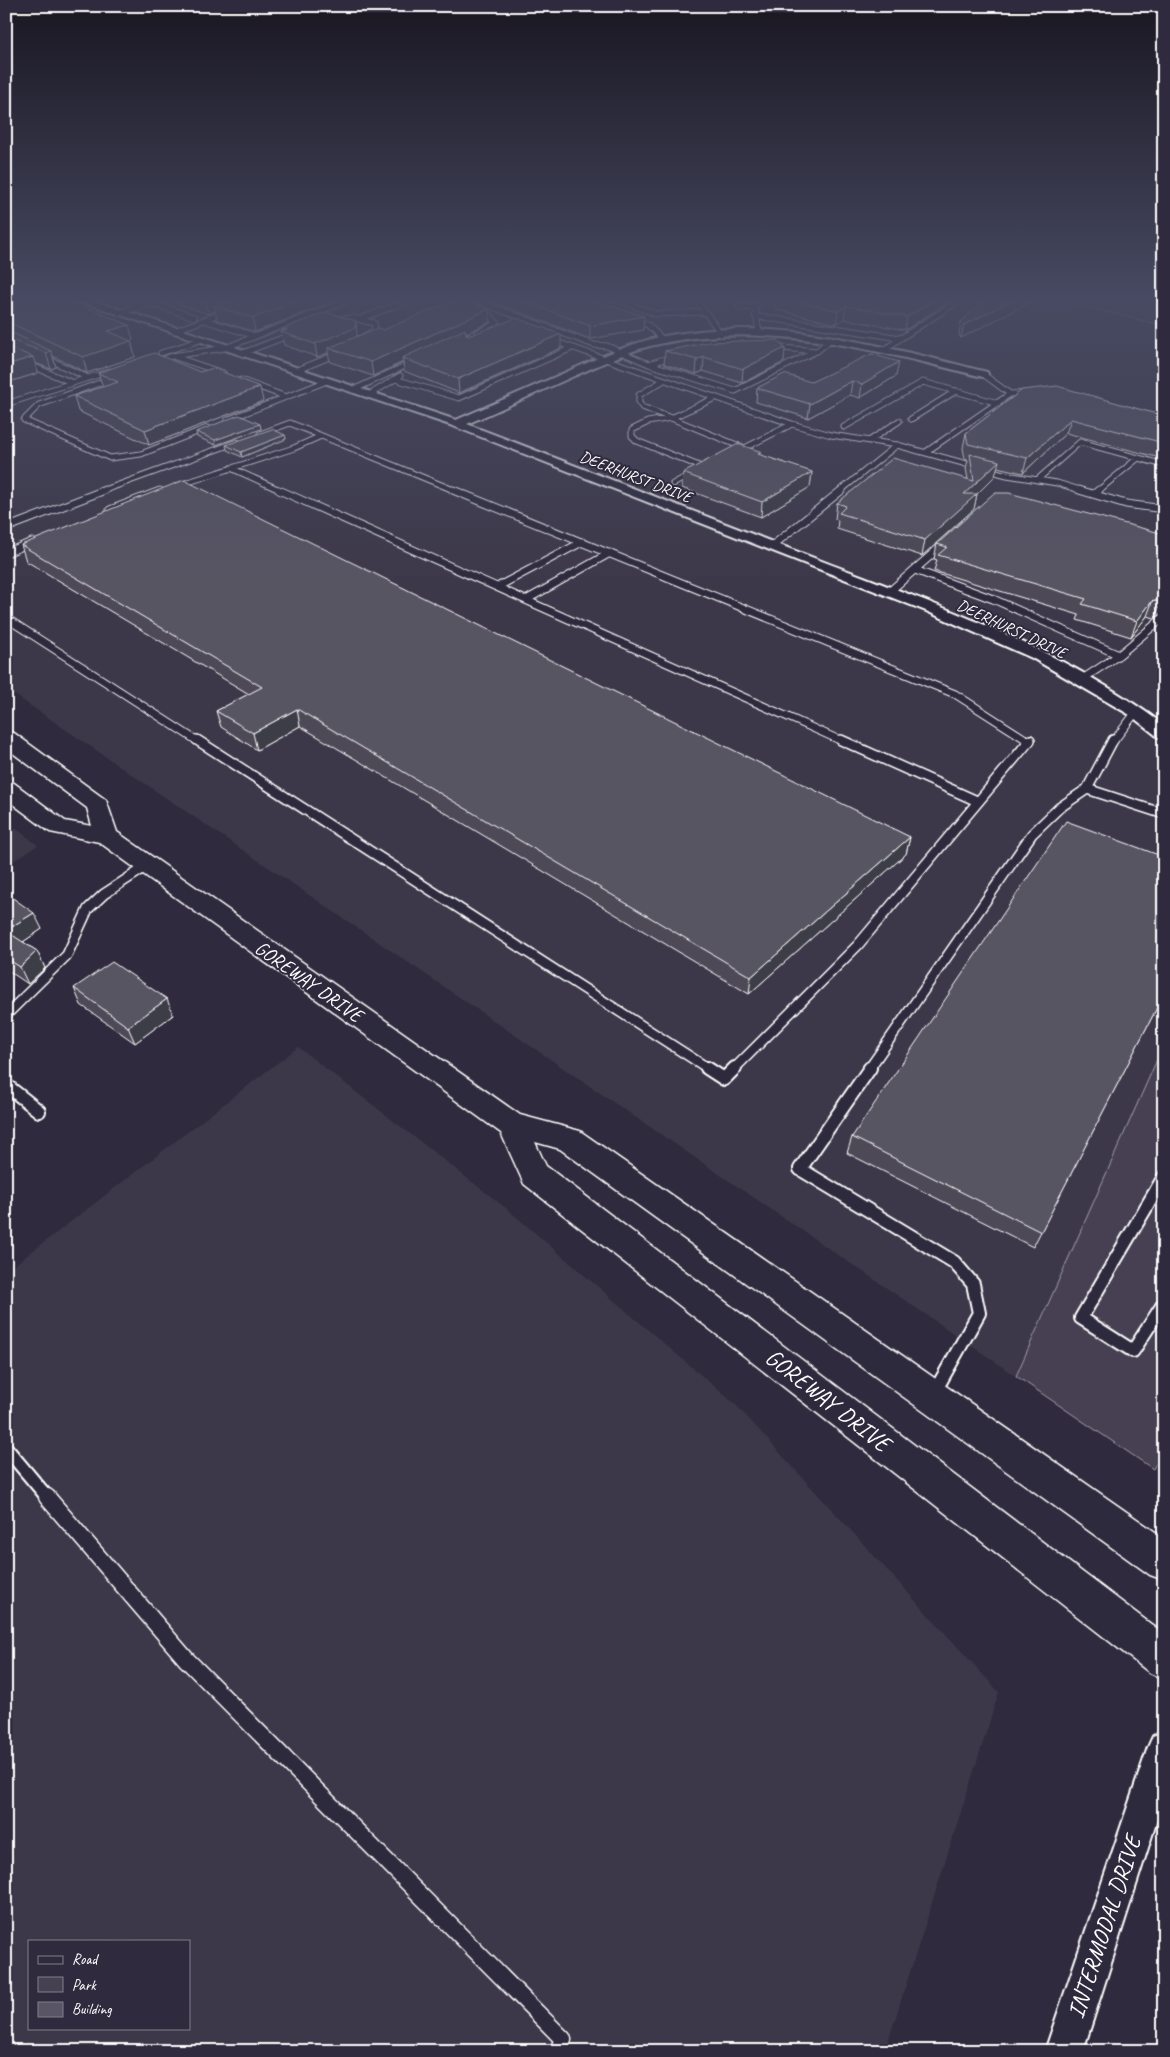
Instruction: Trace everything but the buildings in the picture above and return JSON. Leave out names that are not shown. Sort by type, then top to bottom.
[{"type":"main road","points":[[6,738],[98,805],[106,836]]},
{"type":"main road","name":"GOREWAY DRIVE","points":[[6,788],[58,827],[106,836],[512,1125],[569,1139],[1164,1561]]},
{"type":"main road","name":"GOREWAY DRIVE","points":[[512,1125],[535,1175],[1164,1659]]},
{"type":"street","name":"DEERHURST DRIVE","points":[[365,394],[456,424],[889,592],[1037,655],[1136,712],[1164,733]]},
{"type":"street","points":[[456,424],[524,394]]},
{"type":"street","name":"INTERMODAL DRIVE","points":[[1064,2051],[1164,1747]]},
{"type":"lane","points":[[6,404],[38,394]]},
{"type":"lane","points":[[69,394],[39,405],[24,420],[110,458],[141,454],[214,426]]},
{"type":"lane","points":[[278,394],[286,397]]},
{"type":"lane","points":[[222,422],[294,394]]},
{"type":"lane","points":[[446,394],[459,398],[468,394]]},
{"type":"lane","points":[[641,394],[639,403],[642,407],[744,448]]},
{"type":"lane","points":[[704,394],[831,435],[897,444],[1007,475],[1037,480],[1126,504],[1164,509]]},
{"type":"lane","points":[[844,427],[902,394]]},
{"type":"lane","points":[[911,419],[951,394]]},
{"type":"lane","points":[[967,394],[998,402]]},
{"type":"lane","points":[[926,452],[1010,394]]},
{"type":"lane","points":[[704,468],[637,441],[632,436],[632,430],[648,422],[671,418],[715,398]]},
{"type":"lane","points":[[869,440],[899,421]]},
{"type":"lane","points":[[6,618],[724,1079],[858,945],[977,801],[1031,741],[955,694],[290,423],[254,436]]},
{"type":"lane","points":[[728,456],[792,424]]},
{"type":"lane","points":[[106,512],[142,497],[294,448],[322,436]]},
{"type":"lane","points":[[6,528],[82,498],[245,440]]},
{"type":"lane","points":[[1037,480],[1080,442],[1164,465]]},
{"type":"lane","points":[[772,546],[897,444]]},
{"type":"lane","points":[[1094,494],[1138,458]]},
{"type":"lane","points":[[673,484],[712,464]]},
{"type":"lane","points":[[231,468],[977,801]]},
{"type":"lane","points":[[6,553],[42,538]]},
{"type":"lane","points":[[889,592],[951,538]]},
{"type":"lane","points":[[498,587],[582,542]]},
{"type":"lane","points":[[526,600],[610,553]]},
{"type":"lane","points":[[915,570],[992,599],[1119,655]]},
{"type":"lane","points":[[1082,680],[1119,655],[1164,617]]},
{"type":"lane","points":[[932,1396],[979,1314],[973,1284],[954,1262],[800,1169],[1032,834],[1059,808],[1087,788],[1114,737],[1136,712]]},
{"type":"lane","points":[[1087,788],[1164,814]]},
{"type":"lane","points":[[6,1015],[67,955],[88,909],[104,894],[148,866]]},
{"type":"lane","points":[[6,1085],[39,1112]]},
{"type":"lane","points":[[1164,1177],[1081,1318],[1133,1351],[1164,1303]]},
{"type":"lane","points":[[6,1448],[186,1659],[563,2039],[558,2051]]},
{"type":"shaded area","points":[[6,394],[1164,394],[1164,1044],[1016,1376],[6,689]]},
{"type":"shaded area","points":[[6,821],[38,845],[6,866]]},
{"type":"shaded area","points":[[298,1047],[506,1208],[736,1405],[999,1692],[885,2051],[6,2051],[6,1260],[13,1266]]},
{"type":"green space","points":[[1164,1044],[1164,1450],[1153,1469],[1016,1376]]}]
